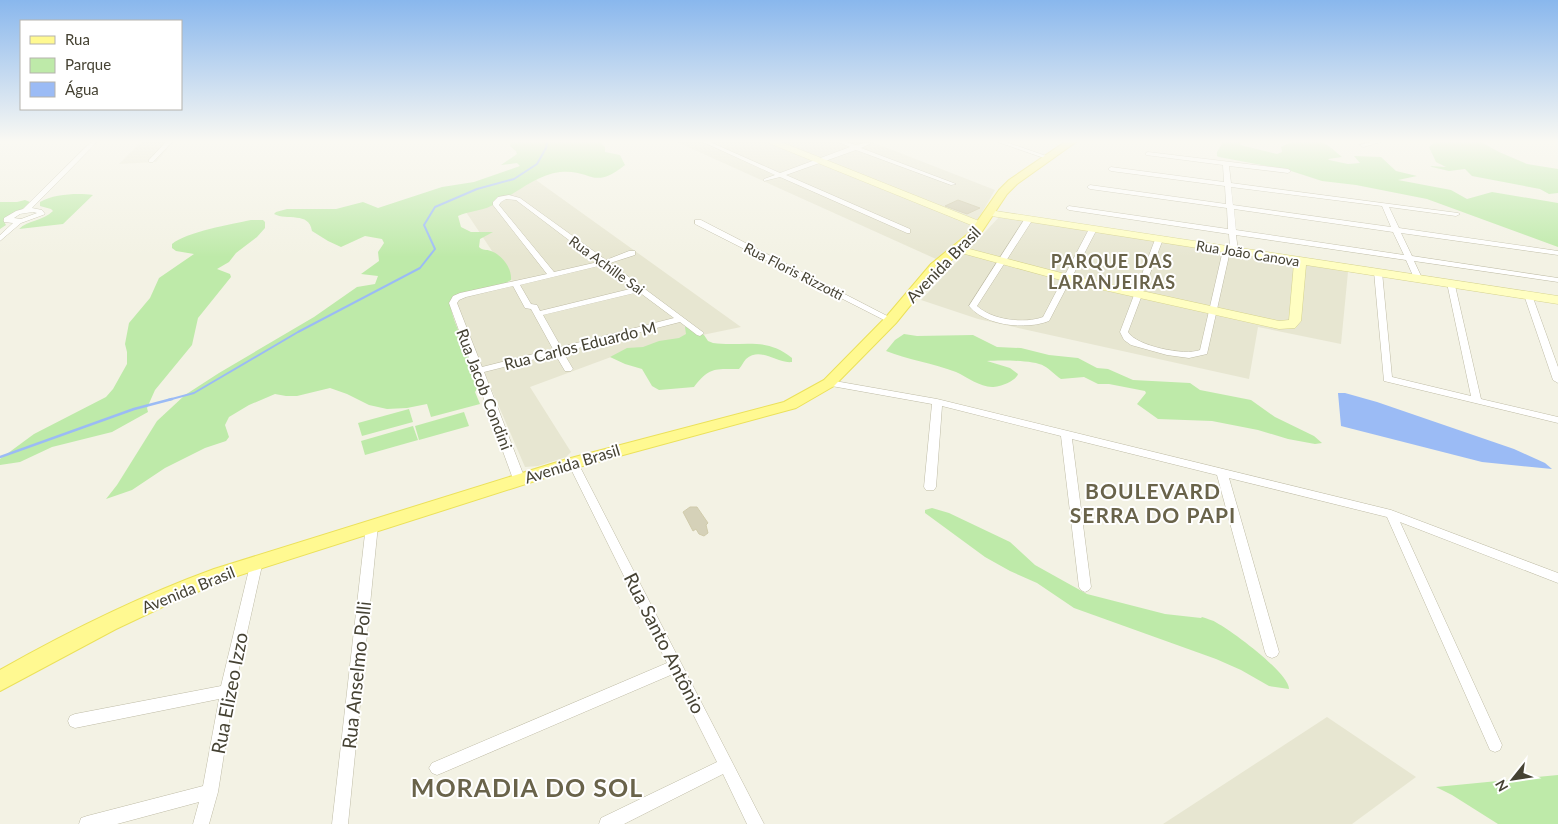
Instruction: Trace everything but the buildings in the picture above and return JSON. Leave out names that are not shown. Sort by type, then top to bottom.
[{"type":"main road","name":"Avenida Brasil","points":[[0,681],[79,637],[193,584],[519,479],[790,405],[829,383],[890,320],[936,267],[973,236],[1003,192],[1015,180]]},
{"type":"street","points":[[25,211],[56,180]]},
{"type":"street","points":[[794,180],[907,231]]},
{"type":"street","points":[[870,180],[980,225]]},
{"type":"street","points":[[944,180],[953,184]]},
{"type":"street","points":[[1195,180],[1456,214]]},
{"type":"street","points":[[1160,239],[1124,332],[1127,338],[1134,343],[1188,356],[1198,356],[1204,352],[1213,311],[1231,250],[1232,233],[1228,180]]},
{"type":"street","points":[[1090,188],[1558,253]]},
{"type":"street","name":"Rua Achille Sai","points":[[552,275],[496,205],[498,200],[514,197],[700,333]]},
{"type":"street","points":[[1385,206],[1418,278]]},
{"type":"street","points":[[1069,208],[1558,280]]},
{"type":"street","points":[[38,210],[41,212],[34,218],[18,222],[7,220],[12,215],[25,211],[38,210]]},
{"type":"street","name":"Rua João Canova","points":[[989,213],[1558,300]]},
{"type":"street","points":[[1029,219],[973,306],[976,312],[987,317],[1030,324],[1040,323],[1046,319],[1093,229]]},
{"type":"street","points":[[0,239],[18,222]]},
{"type":"street","name":"Rua Floris Rizzotti","points":[[698,222],[890,320]]},
{"type":"street","points":[[958,248],[1068,278],[1279,325],[1290,325],[1294,321],[1300,261]]},
{"type":"street","points":[[568,369],[536,311],[528,306],[515,283],[604,263],[632,252]]},
{"type":"street","points":[[1378,272],[1387,379],[1558,420]]},
{"type":"street","name":"Rua Jacob Condini","points":[[515,283],[456,298],[453,303],[519,479]]},
{"type":"street","points":[[1452,284],[1476,401]]},
{"type":"street","points":[[536,311],[641,290]]},
{"type":"street","points":[[1528,295],[1558,380]]},
{"type":"street","name":"Rua Carlos Eduardo M","points":[[478,371],[681,319]]},
{"type":"street","points":[[829,383],[937,402],[1391,514],[1558,578]]},
{"type":"street","points":[[930,487],[937,402]]},
{"type":"street","points":[[1066,434],[1085,587]]},
{"type":"street","name":"Rua Santo Antônio","points":[[573,463],[756,824]]},
{"type":"street","points":[[1222,472],[1272,652]]},
{"type":"street","points":[[1391,514],[1496,745]]},
{"type":"street","name":"Rua Anselmo Polli","points":[[340,824],[372,525]]},
{"type":"street","name":"Rua Elizeo Izzo","points":[[201,824],[210,792],[227,691],[257,562]]},
{"type":"street","points":[[437,768],[676,666]]},
{"type":"street","points":[[75,721],[227,691]]},
{"type":"street","points":[[607,824],[726,764]]},
{"type":"street","points":[[87,824],[210,792]]},
{"type":"shaded area","points":[[537,180],[741,327],[630,350],[530,387],[571,452],[566,457],[538,466],[525,467],[451,295],[512,281],[466,212],[509,190]]},
{"type":"shaded area","points":[[762,180],[971,180],[995,190],[973,228],[936,259]]},
{"type":"shaded area","points":[[1001,215],[1348,272],[1341,344],[1258,327],[1249,379],[978,319],[921,300]]},
{"type":"shaded area","points":[[1327,717],[1416,777],[1352,824],[1163,824]]},
{"type":"green space","points":[[534,180],[500,202],[458,216],[461,227],[471,232],[493,232],[480,239],[479,247],[491,251],[506,262],[511,275],[511,280],[506,283],[450,302],[453,317],[479,386],[475,392],[480,404],[431,417],[427,404],[387,409],[369,405],[330,388],[297,396],[275,394],[249,405],[229,417],[225,425],[229,437],[226,441],[205,448],[165,468],[132,490],[106,499],[117,485],[157,421],[185,395],[314,317],[357,287],[375,284],[378,276],[361,274],[379,261],[378,252],[384,243],[382,239],[365,236],[341,247],[312,231],[307,221],[279,216],[274,214],[276,212],[287,209],[336,209],[363,202],[378,208],[442,187],[474,182]]},
{"type":"green space","points":[[1320,180],[1400,180],[1451,190],[1467,199],[1492,192],[1558,203],[1558,247],[1427,199],[1356,185]]},
{"type":"green space","points":[[1495,180],[1558,180],[1558,193],[1549,194],[1540,189]]},
{"type":"green space","points":[[66,195],[93,195],[63,224],[19,229],[45,217],[53,211],[40,206],[40,202],[46,199]]},
{"type":"green space","points":[[25,200],[30,202],[24,208],[3,220],[6,225],[0,229],[0,202]]},
{"type":"green space","points":[[251,220],[263,220],[265,228],[257,237],[236,253],[229,262],[217,269],[230,274],[231,277],[198,318],[192,345],[155,390],[147,408],[148,412],[112,432],[52,447],[20,462],[0,465],[0,459],[34,434],[106,397],[113,389],[127,364],[125,344],[129,323],[150,298],[159,278],[194,254],[176,251],[172,248],[172,244],[198,232]]},
{"type":"green space","points":[[688,326],[704,335],[708,341],[713,343],[754,344],[772,347],[792,358],[792,362],[780,361],[763,355],[752,355],[746,359],[739,369],[713,370],[699,380],[694,387],[659,390],[652,386],[642,369],[610,357],[627,348],[643,347],[659,341],[679,338],[686,334],[685,327]]},
{"type":"green space","points":[[904,334],[917,336],[973,335],[997,347],[1021,348],[1049,355],[1078,358],[1097,368],[1108,369],[1133,380],[1190,383],[1200,390],[1251,400],[1275,417],[1314,436],[1322,443],[1315,444],[1288,439],[1258,430],[1212,421],[1158,419],[1137,404],[1146,393],[1145,391],[1109,384],[1098,384],[1084,377],[1061,379],[1039,364],[987,361],[1010,368],[1018,374],[1017,377],[1007,383],[995,387],[987,387],[956,372],[886,351],[895,340]]},
{"type":"green space","points":[[409,409],[413,422],[362,436],[358,423]]},
{"type":"green space","points":[[464,412],[469,426],[419,440],[415,426]]},
{"type":"green space","points":[[413,426],[418,440],[365,455],[361,441]]},
{"type":"green space","points":[[932,508],[949,513],[1010,542],[1035,565],[1087,594],[1165,614],[1202,617],[1214,621],[1246,643],[1270,663],[1287,682],[1289,689],[1269,686],[1241,670],[1216,659],[1074,608],[1037,583],[985,557],[925,513],[925,510]]},
{"type":"green space","points":[[1558,775],[1558,824],[1498,824],[1436,787]]},
{"type":"water","points":[[1338,393],[1345,393],[1377,402],[1514,449],[1545,463],[1552,469],[1482,462],[1341,426]]},
{"type":"waterway","points":[[168,400],[194,393],[298,332],[420,268],[435,249],[424,225],[435,207],[477,189],[509,180]]},
{"type":"waterway","points":[[0,457],[134,409],[172,399]]},
{"type":"district","name":"PARQUE DAS LARANJEIRAS","points":[[1112,271]]},
{"type":"district","name":"BOULEVARD SERRA DO PAPI","points":[[1153,502]]},
{"type":"district","name":"MORADIA DO SOL","points":[[527,787]]}]
